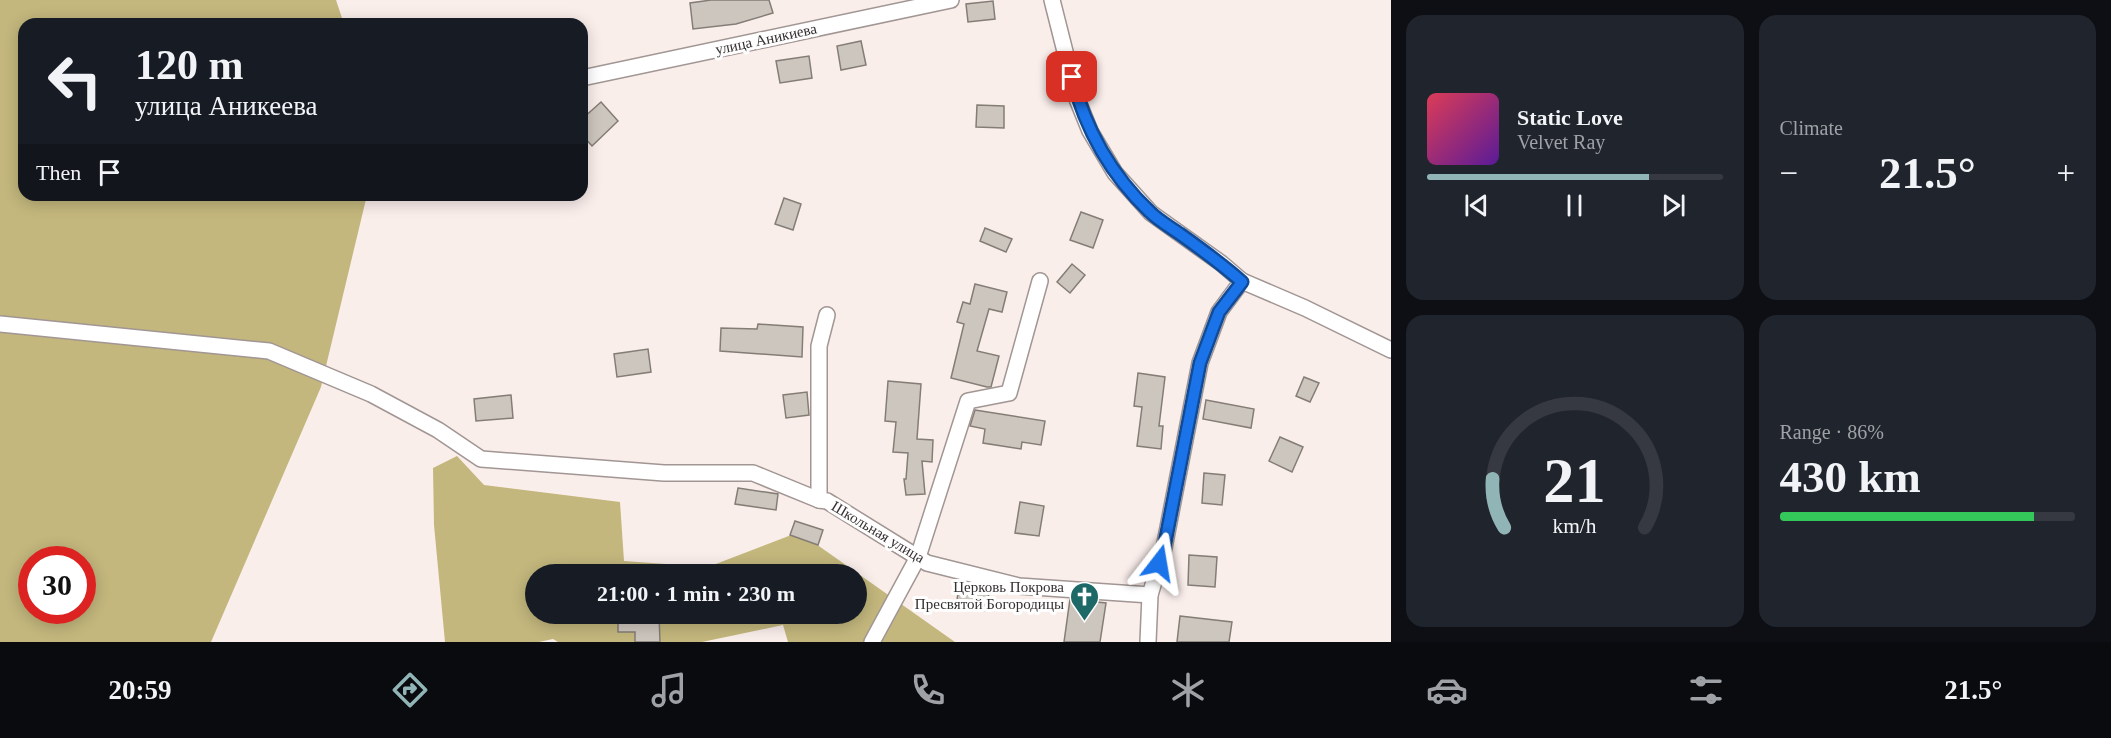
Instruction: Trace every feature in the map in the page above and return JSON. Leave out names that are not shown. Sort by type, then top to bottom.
[{"type":"street","name":"улица Аникиева","points":[[588,77],[951,0]]},
{"type":"street","points":[[1054,3],[1077,99],[1090,131],[1115,173],[1151,213],[1221,263],[1242,282],[1305,308],[1391,350]]},
{"type":"street","points":[[872,642],[918,558],[968,401],[1009,393],[1040,281]]},
{"type":"street","points":[[1148,642],[1150,595],[1164,548],[1200,363],[1219,312],[1242,282]]},
{"type":"street","points":[[819,500],[819,346],[827,315]]},
{"type":"street","name":"Школьная улица","points":[[0,324],[269,351],[371,394],[438,430],[481,459],[664,473],[753,473],[819,500],[827,501],[927,563],[1019,586],[1150,595]]},
{"type":"shaded area","points":[[0,0],[336,0],[342,18],[18,18],[18,201],[366,201],[321,387],[211,642],[0,642]]},
{"type":"shaded area","points":[[457,456],[484,485],[620,502],[624,561],[666,564],[525,564],[525,624],[867,624],[867,580],[955,642],[788,642],[783,625],[702,642],[558,642],[553,639],[539,642],[445,642],[434,525],[433,468]]},
{"type":"shaded area","points":[[799,532],[844,564],[716,564]]},
{"type":"building","points":[[711,0],[769,0],[773,13],[736,24],[693,29],[690,3]]},
{"type":"building","points":[[993,1],[995,19],[968,22],[966,4]]},
{"type":"building","points":[[861,41],[866,65],[841,70],[837,46]]},
{"type":"building","points":[[809,56],[812,78],[780,83],[776,61]]},
{"type":"building","points":[[601,102],[618,121],[592,146],[588,142],[588,114]]},
{"type":"building","points":[[977,105],[1004,106],[1004,128],[976,127]]},
{"type":"building","points":[[784,198],[801,204],[793,230],[775,224]]},
{"type":"building","points":[[1081,212],[1103,220],[1093,248],[1070,240]]},
{"type":"building","points":[[985,228],[1012,239],[1006,252],[980,241]]},
{"type":"building","points":[[1072,264],[1085,275],[1070,293],[1057,282]]},
{"type":"building","points":[[975,284],[1007,292],[1002,312],[989,309],[977,351],[999,356],[991,387],[951,378],[964,324],[957,322],[963,302],[970,304]]},
{"type":"building","points":[[758,324],[803,327],[802,357],[720,351],[721,328],[757,329]]},
{"type":"building","points":[[648,349],[651,372],[617,377],[614,354]]},
{"type":"building","points":[[1138,373],[1165,377],[1159,426],[1163,426],[1161,449],[1137,446],[1142,407],[1134,406]]},
{"type":"building","points":[[1304,377],[1319,383],[1310,402],[1296,396]]},
{"type":"building","points":[[888,381],[921,384],[917,439],[933,440],[932,462],[922,461],[925,494],[906,495],[904,479],[906,479],[908,453],[893,452],[896,422],[885,421]]},
{"type":"building","points":[[807,392],[809,415],[786,418],[783,395]]},
{"type":"building","points":[[511,395],[513,418],[476,421],[474,399]]},
{"type":"building","points":[[1206,400],[1254,409],[1251,428],[1203,419]]},
{"type":"building","points":[[975,410],[1045,421],[1041,445],[1022,442],[1021,449],[983,443],[985,429],[970,426]]},
{"type":"building","points":[[1280,437],[1303,447],[1292,472],[1269,461]]},
{"type":"building","points":[[1204,473],[1225,475],[1222,505],[1202,503]]},
{"type":"building","points":[[738,488],[778,494],[776,510],[735,504]]},
{"type":"building","points":[[1020,502],[1044,506],[1039,536],[1015,533]]},
{"type":"building","points":[[795,521],[823,530],[818,545],[790,535]]},
{"type":"building","points":[[1189,555],[1217,557],[1215,587],[1188,585]]},
{"type":"building","points":[[959,586],[989,590],[987,611],[956,607]]},
{"type":"building","name":"Церковь Покрова Пресвятой Богородицы","points":[[1070,599],[1106,603],[1100,642],[1064,642]]},
{"type":"building","points":[[1180,616],[1232,622],[1229,642],[1177,642]]},
{"type":"building","points":[[618,624],[659,624],[660,642],[635,642],[635,632],[618,632]]},
{"type":"place","name":"Церковь Покрова Пресвятой Богородицы","points":[[1085,622]]},
{"type":"route","points":[[1072,77],[1077,99],[1090,131],[1115,173],[1151,213],[1221,263],[1242,282],[1219,312],[1200,363],[1164,548],[1159,563]]}]
